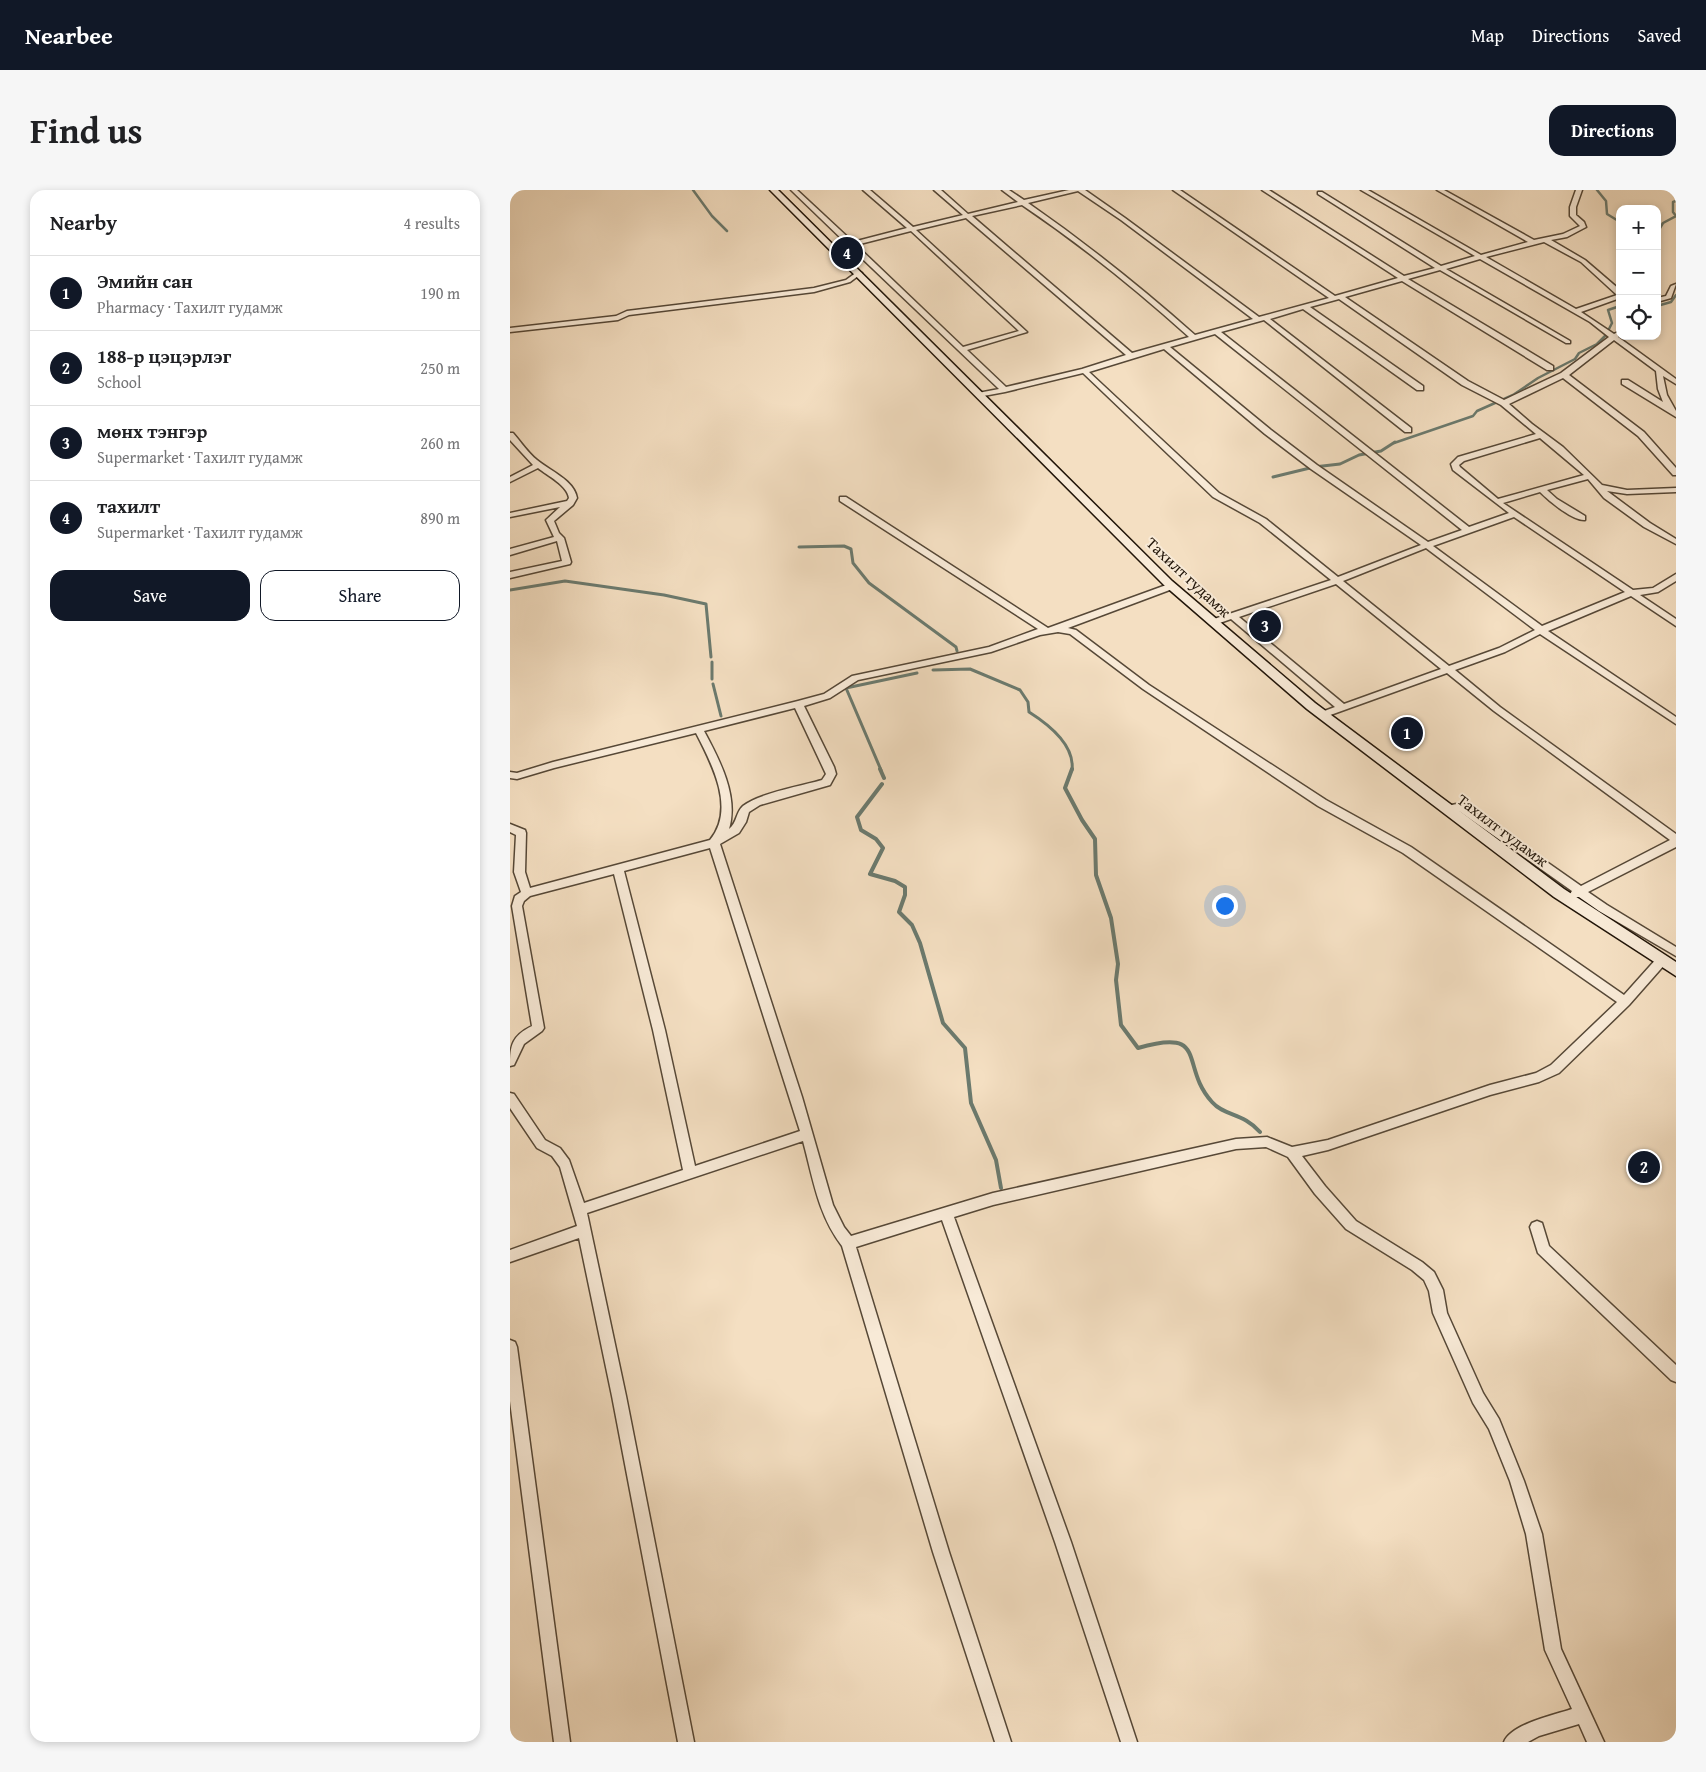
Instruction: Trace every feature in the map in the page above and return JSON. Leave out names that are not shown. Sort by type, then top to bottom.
[{"type":"main road","name":"Тахилт гудамж","points":[[774,190],[1172,586],[1322,715],[1567,898],[1676,970]]},
{"type":"street","points":[[794,190],[1005,390]]},
{"type":"street","points":[[866,190],[912,229],[1024,332],[962,349]]},
{"type":"street","points":[[936,190],[1131,356]]},
{"type":"street","points":[[1005,190],[1067,233],[1138,288],[1193,337]]},
{"type":"street","points":[[835,249],[1076,190]]},
{"type":"street","points":[[1081,190],[1261,319],[1408,430]]},
{"type":"street","points":[[1176,190],[1465,383],[1504,403],[1590,476],[1608,496],[1647,525],[1676,542]]},
{"type":"street","points":[[1265,190],[1405,280],[1550,368]]},
{"type":"street","points":[[1364,190],[1616,334]]},
{"type":"street","points":[[1440,190],[1533,242]]},
{"type":"street","points":[[980,395],[1084,371],[1098,365],[1193,337],[1405,280],[1533,242],[1565,236],[1582,227],[1582,223],[1573,216],[1573,208],[1579,190]]},
{"type":"street","points":[[1320,193],[1442,269],[1568,342]]},
{"type":"street","points":[[1546,240],[1583,262],[1616,291]]},
{"type":"street","points":[[510,330],[618,318],[627,314],[814,290],[848,281],[859,273]]},
{"type":"street","points":[[1661,299],[1669,297],[1673,287],[1676,286]]},
{"type":"street","points":[[1575,312],[1616,297]]},
{"type":"street","points":[[1305,307],[1420,388]]},
{"type":"street","points":[[1216,332],[1470,531]]},
{"type":"street","points":[[1504,403],[1564,375],[1616,336]]},
{"type":"street","points":[[1623,340],[1659,371],[1676,382]]},
{"type":"street","points":[[1165,346],[1268,432],[1427,545],[1541,630],[1676,720]]},
{"type":"street","points":[[1084,371],[1216,494],[1263,521],[1497,709],[1676,841],[1567,898]]},
{"type":"street","points":[[1659,371],[1661,388],[1673,412]]},
{"type":"street","points":[[1564,375],[1641,434],[1676,473]]},
{"type":"street","points":[[1625,382],[1673,412]]},
{"type":"street","points":[[510,435],[538,465],[562,482],[572,492],[573,498],[570,503],[550,520],[555,534],[560,538],[567,562],[510,575]]},
{"type":"street","points":[[1542,436],[1461,459],[1455,464],[1456,468],[1497,502],[1676,623]]},
{"type":"street","points":[[510,480],[538,465]]},
{"type":"street","points":[[1497,502],[1590,476]]},
{"type":"street","points":[[1599,487],[1627,492],[1676,490]]},
{"type":"street","points":[[1542,490],[1582,518]]},
{"type":"street","points":[[843,499],[1052,630],[1073,632],[1140,682],[1322,803],[1407,850],[1625,1002]]},
{"type":"street","points":[[510,515],[570,503]]},
{"type":"street","points":[[1214,622],[1338,580],[1427,545],[1515,514]]},
{"type":"street","points":[[510,552],[560,538]]},
{"type":"street","points":[[1322,715],[1502,650],[1541,630],[1631,593],[1655,590],[1676,577]]},
{"type":"street","points":[[510,775],[517,776],[553,765],[699,730],[827,696],[855,678],[991,648],[1052,630],[1172,586]]},
{"type":"street","points":[[1233,616],[1343,708]]},
{"type":"street","points":[[510,1061],[516,1046],[525,1033],[538,1028],[517,906],[519,899],[527,893],[714,843],[735,830],[741,822],[745,810],[757,802],[820,786],[829,779],[831,774],[798,704]]},
{"type":"street","points":[[699,730],[716,763],[727,806],[724,830],[714,843]]},
{"type":"street","points":[[1448,810],[1460,807],[1480,819],[1578,891],[1676,952]]},
{"type":"street","points":[[510,828],[521,833],[521,879],[522,888],[527,893]]},
{"type":"street","points":[[714,843],[807,1134],[828,1211],[840,1234],[848,1243],[941,1552],[1003,1742]]},
{"type":"street","points":[[618,868],[659,1030],[690,1173]]},
{"type":"street","points":[[1292,1153],[1328,1145],[1490,1090],[1539,1077],[1555,1069],[1625,1002],[1662,960]]},
{"type":"street","points":[[510,1098],[541,1144],[556,1152],[564,1164],[580,1210],[620,1396],[686,1742]]},
{"type":"street","points":[[580,1210],[807,1134]]},
{"type":"street","points":[[848,1243],[993,1199],[1236,1144],[1267,1142],[1292,1153],[1320,1190],[1351,1225],[1417,1266],[1429,1276],[1436,1290],[1440,1313],[1478,1398],[1494,1424],[1517,1481],[1534,1534],[1554,1650],[1596,1742]]},
{"type":"street","points":[[946,1212],[1063,1542],[1129,1742]]},
{"type":"street","points":[[1537,1227],[1543,1249],[1676,1375]]},
{"type":"street","points":[[510,1256],[584,1230]]},
{"type":"street","points":[[510,1347],[562,1742]]},
{"type":"street","points":[[1512,1742],[1535,1729],[1583,1714]]},
{"type":"waterway","points":[[693,190],[712,216],[727,231]]},
{"type":"waterway","points":[[1597,190],[1606,201],[1607,214],[1616,220]]},
{"type":"waterway","points":[[1661,226],[1663,223],[1676,216],[1673,212],[1673,202],[1676,201]]},
{"type":"waterway","points":[[1661,305],[1671,302],[1676,295]]},
{"type":"waterway","points":[[1609,329],[1612,323],[1608,310],[1616,307]]},
{"type":"waterway","points":[[1394,443],[1473,416],[1477,411],[1513,395],[1538,378],[1575,359],[1579,353],[1597,344],[1605,336]]},
{"type":"waterway","points":[[1273,477],[1314,467],[1340,464],[1359,455],[1381,451],[1395,442]]},
{"type":"waterway","points":[[799,547],[844,546],[851,549],[853,563],[869,583],[956,647],[957,651]]},
{"type":"waterway","points":[[510,590],[565,581],[664,595],[706,604],[711,657]]},
{"type":"waterway","points":[[712,662],[712,679]]},
{"type":"waterway","points":[[933,670],[970,669],[1020,690],[1028,702],[1029,712],[1044,722],[1065,743],[1072,761],[1072,769]]},
{"type":"waterway","points":[[881,770],[846,688],[917,673]]},
{"type":"waterway","points":[[713,684],[721,716]]},
{"type":"waterway","points":[[880,769],[884,778]]},
{"type":"waterway","points":[[1072,769],[1065,788],[1082,820],[1095,839],[1096,875],[1111,918],[1118,964],[1116,980],[1121,1025],[1138,1048],[1160,1043],[1175,1043],[1184,1046],[1190,1054],[1202,1088],[1212,1102],[1222,1110],[1247,1121],[1260,1132]]},
{"type":"waterway","points":[[882,784],[857,817],[861,830],[876,839],[883,848],[870,874],[895,881],[905,887],[905,895],[899,912],[912,925],[920,943],[943,1023],[965,1048],[971,1103],[996,1160],[1001,1188]]},
{"type":"place","name":"тахилт","points":[[847,253]]},
{"type":"place","name":"мөнх тэнгэр","points":[[1265,626]]},
{"type":"place","name":"Эмийн сан","points":[[1407,733]]},
{"type":"place","name":"188-р цэцэрлэг","points":[[1644,1167]]}]
